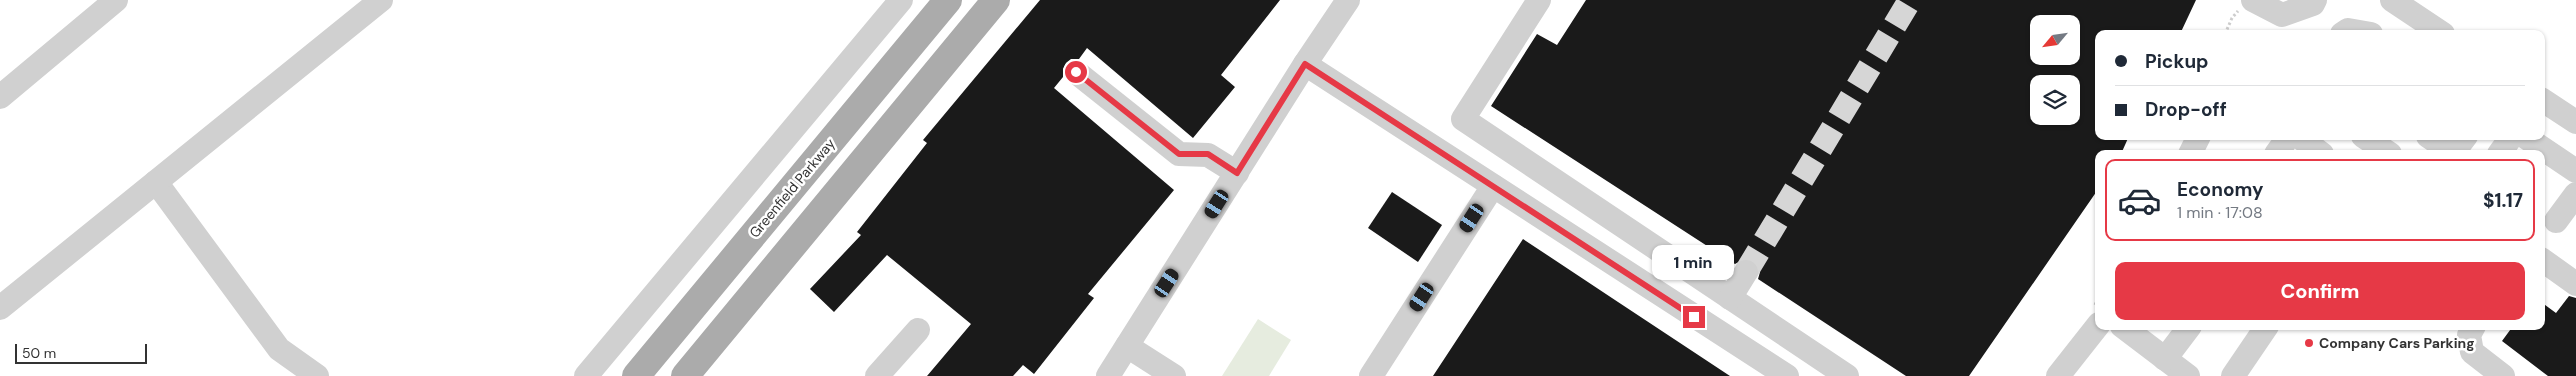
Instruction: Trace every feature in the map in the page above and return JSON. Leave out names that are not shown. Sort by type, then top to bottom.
[{"type":"main road","name":"Greenfield Parkway","points":[[636,376],[948,0]]},
{"type":"main road","points":[[685,376],[996,0]]},
{"type":"street","points":[[0,308],[381,0]]},
{"type":"street","points":[[586,376],[901,0]]},
{"type":"street","points":[[1108,376],[1305,64],[1348,0]]},
{"type":"street","points":[[1538,0],[1463,119],[1847,376]]},
{"type":"street","points":[[2253,0],[2282,15],[2312,4],[2315,0]]},
{"type":"street","points":[[2392,0],[2437,30]]},
{"type":"street","points":[[0,97],[102,4]]},
{"type":"street","points":[[1305,64],[1787,376]]},
{"type":"street","points":[[1076,72],[1179,154],[1208,154],[1237,173]]},
{"type":"street","points":[[2545,102],[2576,122]]},
{"type":"street","points":[[2303,140],[2317,150]]},
{"type":"street","points":[[2369,140],[2384,150]]},
{"type":"street","points":[[2434,140],[2448,150]]},
{"type":"street","points":[[2454,150],[2463,140]]},
{"type":"street","points":[[2501,150],[2509,140]]},
{"type":"street","points":[[2528,140],[2537,150]]},
{"type":"street","points":[[2545,158],[2576,171]]},
{"type":"street","points":[[156,182],[278,349],[317,376]]},
{"type":"street","points":[[1371,376],[1493,186]]},
{"type":"street","points":[[2556,221],[2576,194]]},
{"type":"street","points":[[2545,262],[2576,284]]},
{"type":"street","points":[[1730,298],[1746,272]]},
{"type":"street","points":[[2058,376],[2095,329]]},
{"type":"street","points":[[877,376],[918,330]]},
{"type":"street","points":[[2127,330],[2188,376]]},
{"type":"street","points":[[2165,358],[2187,330]]},
{"type":"street","points":[[2233,376],[2265,330]]},
{"type":"street","points":[[2471,330],[2468,335],[2472,352],[2503,376]]},
{"type":"street","points":[[1127,346],[1174,376]]},
{"type":"path","points":[[2227,30],[2232,18],[2253,0]]},
{"type":"shaded area","points":[[1258,319],[1291,340],[1269,376],[1222,376]]},
{"type":"building","points":[[1040,0],[1280,0],[1221,75],[1235,87],[1193,138],[1087,48],[1079,59],[1071,59],[1066,63],[1063,69],[1063,77],[1054,88],[1174,190],[1088,294],[1094,298],[1034,374],[1023,365],[1013,376],[927,376],[971,324],[887,255],[834,312],[810,289],[861,235],[857,232],[927,143],[923,140]]},
{"type":"building","points":[[1586,0],[2196,0],[2182,30],[2095,30],[2095,140],[2127,140],[2123,150],[2095,150],[2095,194],[1969,376],[1906,376],[1758,279],[1760,272],[1754,261],[1746,258],[1735,264],[1491,106],[1537,34],[1557,45]]},
{"type":"building","points":[[1392,192],[1442,225],[1418,262],[1368,228]]},
{"type":"building","points":[[1523,239],[1618,302],[1730,376],[1433,376]]},
{"type":"building","points":[[2569,296],[2576,298],[2576,376],[2548,376],[2502,341],[2510,330],[2545,330],[2545,305],[2556,313]]},
{"type":"tunnel","points":[[1746,272],[1910,0]]},
{"type":"place","name":"Company Cars Parking","points":[[2309,343]]},
{"type":"route","points":[[1076,72],[1179,154],[1208,154],[1237,173],[1305,64],[1694,317]]}]
